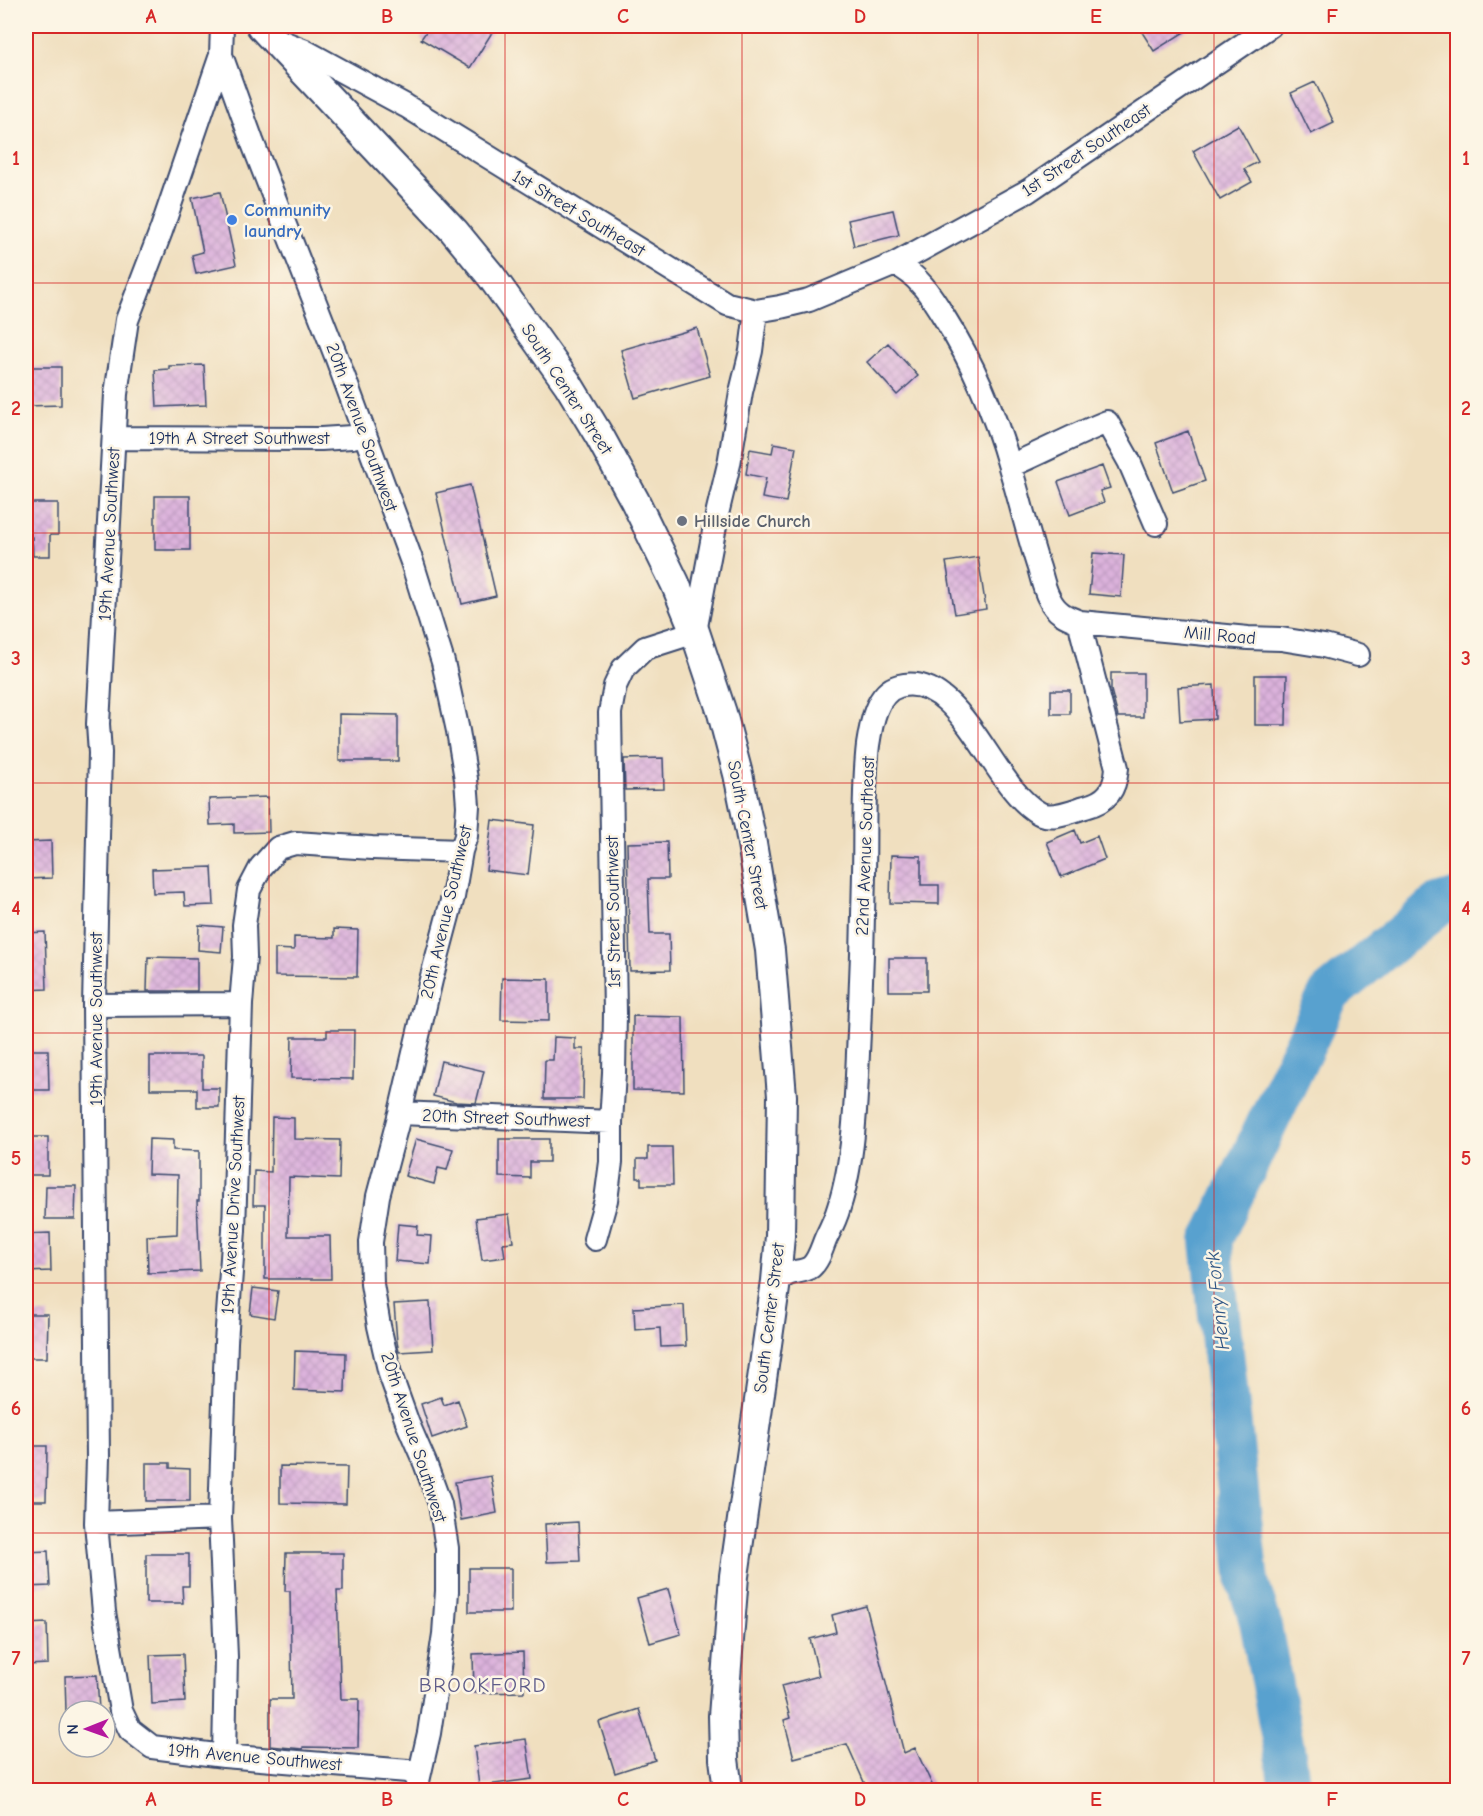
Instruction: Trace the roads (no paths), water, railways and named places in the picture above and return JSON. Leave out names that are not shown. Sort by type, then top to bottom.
[{"type":"street","name":"19th Avenue Southwest","points":[[222,26],[221,55],[128,320],[116,394],[98,724],[100,753],[94,1005],[98,1458],[96,1523],[104,1612],[121,1710],[130,1730],[152,1747],[418,1781]]},
{"type":"street","name":"1st Street Southeast","points":[[268,32],[406,106],[727,304],[756,311],[809,300],[895,264],[1028,191],[1270,26]]},
{"type":"street","name":"South Center Street","points":[[268,32],[454,231],[491,276],[568,384],[635,501],[675,583],[695,632],[722,713],[738,774],[770,950],[782,1096],[780,1236],[776,1281],[734,1576],[723,1716],[724,1759],[728,1791]]},
{"type":"street","name":"20th Avenue Southwest","points":[[221,55],[412,562],[445,674],[466,779],[468,806],[466,836],[453,897],[378,1196],[371,1242],[372,1284],[390,1374],[440,1504],[447,1548],[444,1634],[429,1733],[418,1781]]},
{"type":"street","points":[[895,264],[904,268],[920,283],[961,344],[981,385],[1010,466],[1030,542],[1049,600],[1062,616],[1080,622]]},
{"type":"street","points":[[695,632],[751,351],[756,311]]},
{"type":"street","points":[[1010,466],[1107,422],[1129,461],[1156,524]]},
{"type":"street","name":"19th A Street Southwest","points":[[114,438],[321,439],[364,434]]},
{"type":"street","name":"Mill Road","points":[[1080,622],[1281,639],[1359,655]]},
{"type":"street","name":"22nd Avenue Southeast","points":[[776,1281],[790,1273],[811,1266],[818,1256],[840,1207],[848,1166],[856,1099],[863,927],[864,805],[868,744],[876,711],[882,698],[896,687],[906,685],[927,687],[949,702],[978,739],[1014,793],[1040,814],[1061,814],[1091,806],[1106,798],[1116,785],[1118,768],[1080,622]]},
{"type":"street","name":"1st Street Southwest","points":[[595,1239],[606,1200],[611,1162],[614,1073],[610,712],[615,686],[623,669],[645,648],[695,632]]},
{"type":"street","name":"19th Avenue Drive Southwest","points":[[224,1756],[226,1657],[220,1518],[226,1341],[234,1230],[244,925],[249,890],[261,867],[278,848],[295,843],[461,851]]},
{"type":"street","points":[[94,1005],[241,1004]]},
{"type":"street","name":"20th Street Southwest","points":[[400,1113],[611,1122]]},
{"type":"street","points":[[96,1523],[220,1518]]},
{"type":"waterway","name":"Henry Fork","points":[[1290,1790],[1260,1621],[1248,1583],[1211,1241],[1329,994],[1438,905],[1458,899]]},
{"type":"place","name":"Community laundry","points":[[232,220]]},
{"type":"place","name":"Hillside Church","points":[[682,521]]},
{"type":"district","name":"BROOKFORD","points":[[483,1685]]}]
